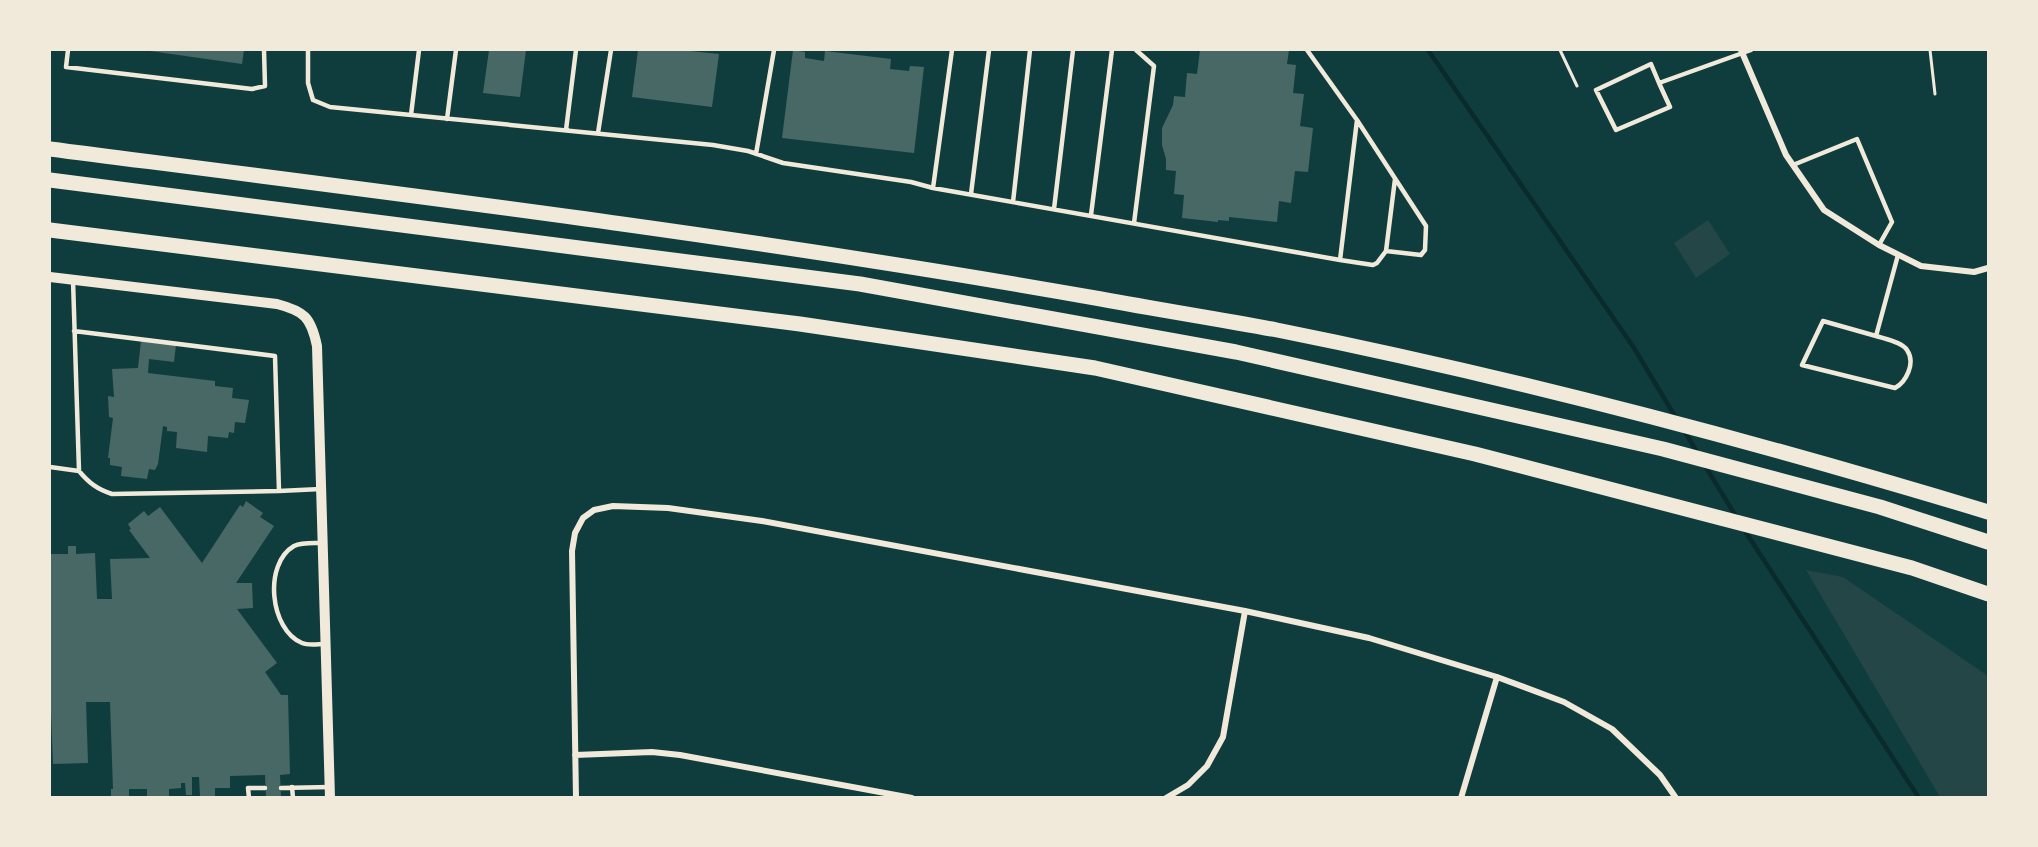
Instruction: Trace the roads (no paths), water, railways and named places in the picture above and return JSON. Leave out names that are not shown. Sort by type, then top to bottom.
[{"type":"highway","points":[[50,149],[477,204],[929,269],[1277,330],[1679,423],[1989,512]]},
{"type":"highway","points":[[50,180],[861,284],[1236,352],[1663,449],[1880,507],[1989,542]]},
{"type":"highway","points":[[50,230],[800,324],[1095,368],[1475,454],[1912,568],[1989,594]]},
{"type":"street","points":[[1742,51],[1786,154],[1824,210],[1879,245],[1921,266],[1974,272],[1989,268]]},
{"type":"street","points":[[50,277],[277,304],[296,309],[307,317],[314,330],[317,346],[330,792]]},
{"type":"street","points":[[576,798],[572,551],[575,533],[583,518],[594,510],[613,506],[668,508],[762,521],[1245,611],[1369,638],[1497,678],[1564,702],[1612,729],[1660,774],[1676,798]]},
{"type":"street","points":[[1166,798],[1188,785],[1207,766],[1223,737],[1245,611]]},
{"type":"street","points":[[1461,798],[1497,678]]},
{"type":"street","points":[[575,755],[652,752],[680,755],[912,798]]},
{"type":"lane","points":[[68,50],[66,67],[252,89],[266,86],[264,50]]},
{"type":"lane","points":[[308,50],[308,83],[313,100],[330,106],[713,145],[756,154],[783,163],[911,182],[971,195],[1373,265],[1386,251],[1395,178]]},
{"type":"lane","points":[[411,115],[419,50]]},
{"type":"lane","points":[[447,119],[456,50]]},
{"type":"lane","points":[[566,130],[576,50]]},
{"type":"lane","points":[[598,134],[611,50]]},
{"type":"lane","points":[[756,154],[774,50]]},
{"type":"lane","points":[[933,188],[952,50]]},
{"type":"lane","points":[[971,195],[988,50]]},
{"type":"lane","points":[[1013,202],[1030,50]]},
{"type":"lane","points":[[1054,209],[1073,50]]},
{"type":"lane","points":[[1091,215],[1112,50]]},
{"type":"lane","points":[[1134,223],[1154,66],[1136,50]]},
{"type":"lane","points":[[1307,50],[1357,120],[1426,226],[1425,250],[1421,255],[1386,251]]},
{"type":"lane","points":[[1659,83],[1742,51],[1751,50]]},
{"type":"lane","points":[[1651,64],[1659,83],[1670,106],[1616,130],[1596,90],[1651,64]]},
{"type":"lane","points":[[1340,260],[1357,120]]},
{"type":"lane","points":[[1793,165],[1857,139],[1892,222],[1879,245]]},
{"type":"lane","points":[[1876,336],[1898,255]]},
{"type":"lane","points":[[73,280],[79,471],[88,482],[112,494],[321,489]]},
{"type":"lane","points":[[1823,321],[1876,336],[1907,350],[1908,375],[1902,384],[1894,388],[1802,365],[1823,321]]},
{"type":"lane","points":[[74,332],[275,356],[279,491]]},
{"type":"lane","points":[[50,467],[79,471]]},
{"type":"lane","points":[[322,543],[295,546],[288,552],[276,574],[274,596],[284,627],[294,638],[308,645],[325,644]]},
{"type":"lane","points":[[280,788],[292,787],[330,792]]},
{"type":"lane","points":[[292,787],[292,798]]},
{"type":"lane","points":[[249,798],[249,788],[266,788]]},
{"type":"waterway","points":[[1428,50],[1634,348],[1676,418]]},
{"type":"waterway","points":[[1684,430],[1698,454]]},
{"type":"waterway","points":[[1704,464],[1737,518]]},
{"type":"waterway","points":[[1743,528],[1919,798]]}]
